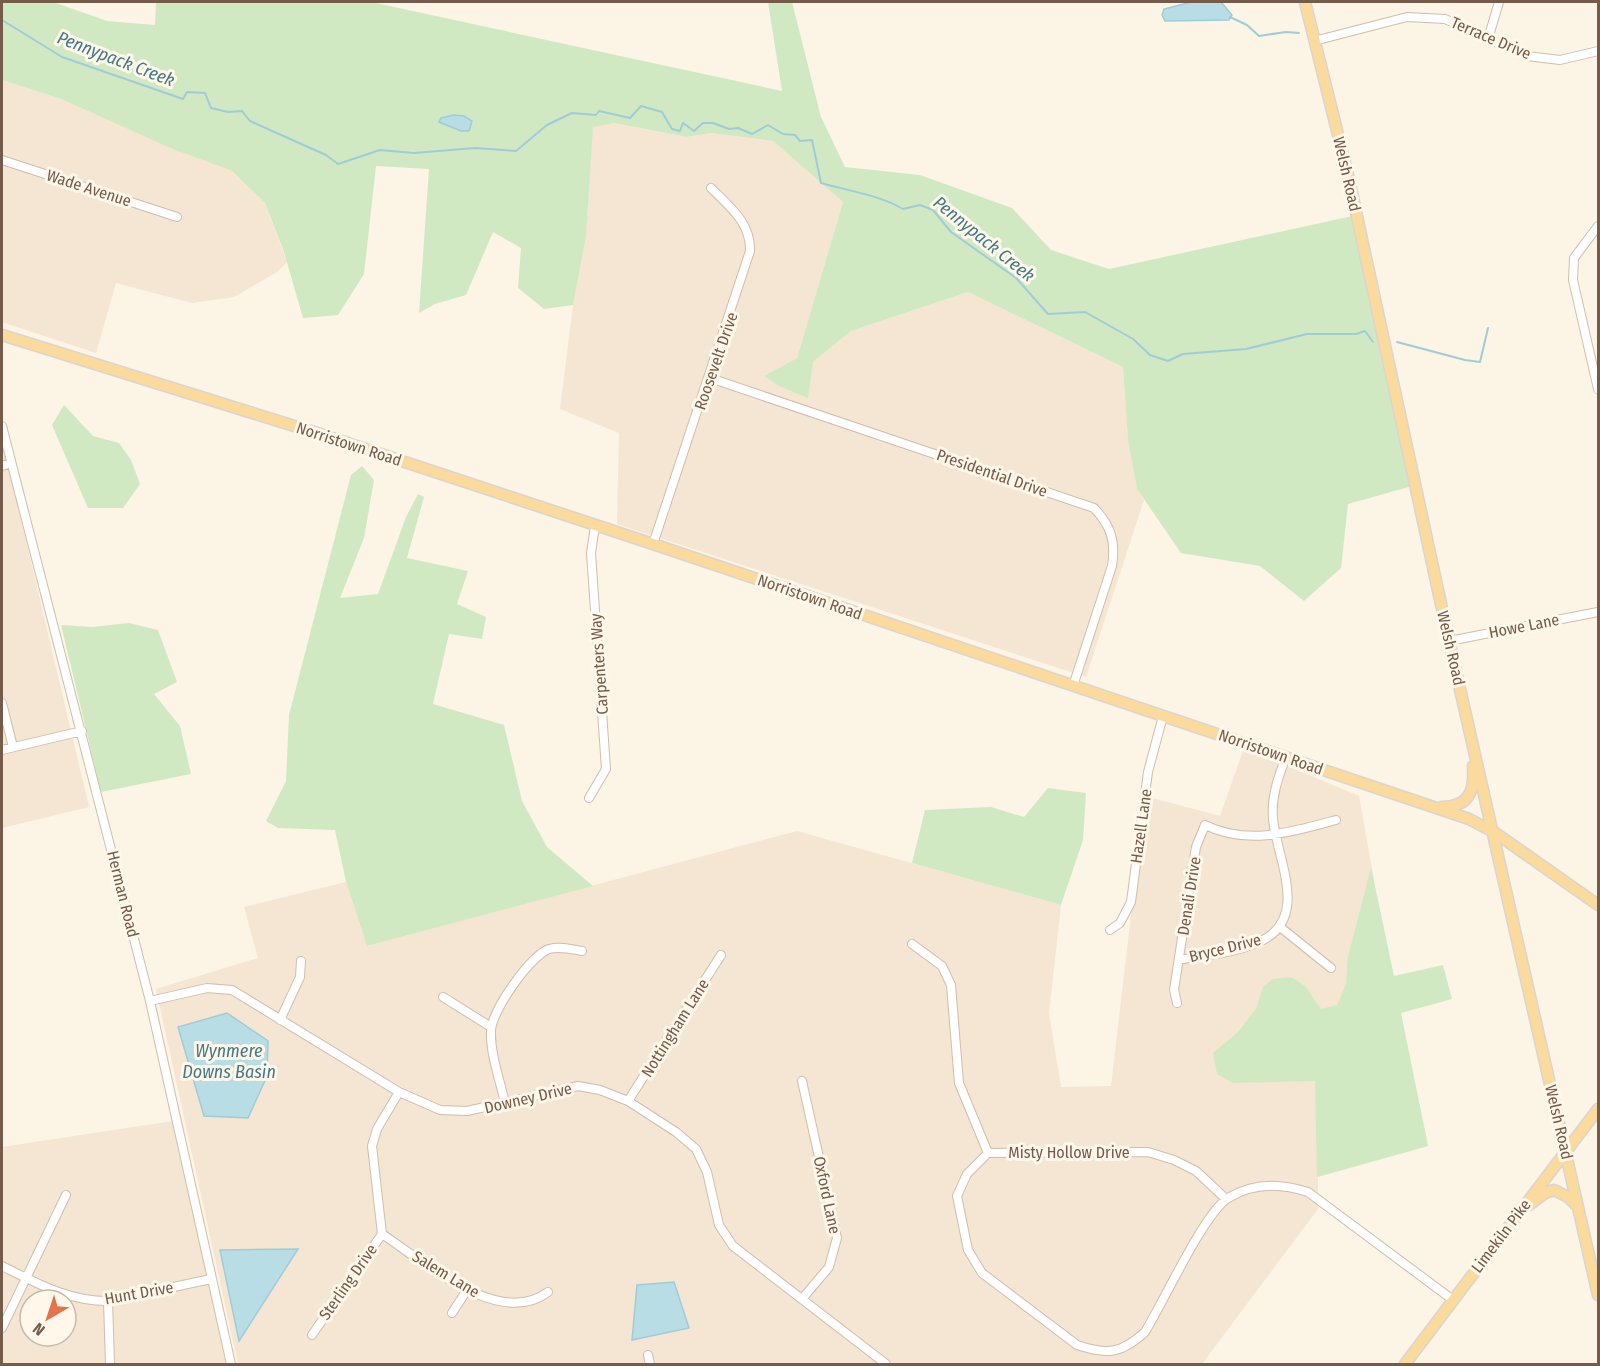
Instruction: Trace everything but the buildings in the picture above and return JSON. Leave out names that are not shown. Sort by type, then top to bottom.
[{"type":"main road","name":"Welsh Road","points":[[1305,2],[1348,175],[1449,641],[1599,1295]]},
{"type":"main road","name":"Norristown Road","points":[[2,334],[320,434],[653,544],[1469,819],[1494,832],[1599,905]]},
{"type":"main road","points":[[1428,805],[1453,806],[1469,798],[1474,790],[1469,724]]},
{"type":"main road","name":"Limekiln Pike","points":[[1405,1365],[1509,1224],[1599,1108]]},
{"type":"main road","points":[[1509,1224],[1535,1200],[1554,1190],[1568,1197],[1579,1208]]},
{"type":"street","points":[[1488,39],[1500,2]]},
{"type":"street","name":"Terrace Drive","points":[[1314,41],[1407,17],[1445,19],[1527,56],[1560,60],[1599,51]]},
{"type":"street","name":"Wade Avenue","points":[[2,160],[177,217]]},
{"type":"street","name":"Roosevelt Drive","points":[[653,544],[748,264],[750,241],[742,220],[711,188]]},
{"type":"street","points":[[1599,226],[1574,258],[1573,269],[1573,280],[1599,389]]},
{"type":"street","name":"Presidential Drive","points":[[710,378],[1094,508],[1110,529],[1115,549],[1112,566],[1073,686]]},
{"type":"street","name":"Herman Road","points":[[2,426],[150,1000],[231,1365]]},
{"type":"street","points":[[2,466],[11,463]]},
{"type":"street","name":"Carpenters Way","points":[[589,798],[606,769],[591,553],[595,526]]},
{"type":"street","name":"Howe Lane","points":[[1449,641],[1599,612]]},
{"type":"street","points":[[2,703],[13,747]]},
{"type":"street","name":"Hazell Lane","points":[[1110,930],[1120,923],[1131,902],[1149,772],[1163,716]]},
{"type":"street","points":[[2,750],[82,731]]},
{"type":"street","name":"Bryce Drive","points":[[1179,960],[1256,944],[1280,927],[1289,903],[1276,836],[1273,800],[1286,757]]},
{"type":"street","points":[[1276,836],[1336,820]]},
{"type":"street","name":"Denali Drive","points":[[1177,1003],[1174,990],[1196,847],[1205,825],[1215,830],[1260,837],[1276,836]]},
{"type":"street","points":[[1280,927],[1330,968]]},
{"type":"street","points":[[912,944],[942,966],[951,985],[959,1083],[988,1153]]},
{"type":"street","points":[[505,1103],[492,1044],[491,1027],[499,1010],[528,965],[537,956],[558,947],[582,951]]},
{"type":"street","name":"Nottingham Lane","points":[[628,1101],[721,955]]},
{"type":"street","points":[[280,1020],[300,977],[301,961]]},
{"type":"street","name":"Downey Drive","points":[[150,1000],[221,987],[241,994],[399,1092],[429,1107],[455,1112],[578,1086],[600,1090],[628,1101],[676,1132],[696,1149],[705,1166],[719,1226],[742,1256],[802,1299],[886,1365]]},
{"type":"street","points":[[443,997],[491,1027]]},
{"type":"street","name":"Oxford Lane","points":[[802,1081],[837,1238],[829,1267],[802,1299]]},
{"type":"street","name":"Sterling Drive","points":[[312,1335],[382,1234],[372,1146],[377,1129],[399,1092]]},
{"type":"street","name":"Misty Hollow Drive","points":[[1148,1152],[1174,1160],[1196,1171],[1226,1199],[1204,1226],[1145,1332],[1133,1343],[1116,1351],[1096,1351],[1077,1345],[982,1273],[968,1250],[957,1196],[967,1174],[988,1153],[1148,1152]]},
{"type":"street","points":[[1226,1199],[1271,1184],[1308,1191],[1454,1300]]},
{"type":"street","points":[[2,1328],[66,1195]]},
{"type":"street","name":"Salem Lane","points":[[382,1234],[467,1290],[511,1304],[537,1300],[548,1292]]},
{"type":"street","name":"Hunt Drive","points":[[2,1266],[53,1291],[94,1301],[108,1301],[211,1279]]},
{"type":"street","points":[[452,1313],[467,1290]]},
{"type":"street","points":[[108,1301],[110,1365]]},
{"type":"shaded area","points":[[2,80],[61,99],[170,148],[232,171],[265,203],[287,262],[277,272],[234,297],[192,303],[116,283],[96,353],[2,322]]},
{"type":"shaded area","points":[[614,123],[687,137],[711,133],[773,141],[843,202],[797,358],[765,376],[813,362],[851,331],[968,292],[1123,367],[1128,441],[1137,489],[1144,500],[1086,677],[617,524],[619,433],[560,409],[573,305],[586,237],[592,126]]},
{"type":"shaded area","points":[[2,439],[89,807],[2,828]]},
{"type":"shaded area","points":[[1244,748],[1359,796],[1376,892],[1428,1146],[1318,1177],[1318,1209],[1202,1364],[238,1364],[156,989],[258,958],[244,907],[346,882],[367,946],[797,831],[1061,905],[1049,1013],[1061,1087],[1111,1086],[1145,796],[1220,816]]},
{"type":"shaded area","points":[[173,1121],[226,1364],[2,1364],[2,1147]]},
{"type":"green space","points":[[2,2],[53,2],[107,21],[155,25],[156,2],[371,2],[782,91],[768,2],[792,2],[821,117],[845,167],[920,175],[1012,208],[1051,250],[1109,269],[1357,215],[1416,485],[1348,504],[1341,568],[1304,601],[1260,566],[1181,553],[1137,489],[1128,441],[1123,367],[968,292],[851,331],[813,362],[808,398],[779,386],[764,376],[797,358],[843,202],[773,141],[711,133],[687,137],[614,123],[593,127],[586,237],[573,305],[544,309],[518,288],[521,248],[493,232],[466,295],[435,304],[419,313],[429,169],[376,166],[364,274],[338,315],[303,318],[284,252],[265,203],[232,171],[170,148],[61,99],[2,80]]},
{"type":"green space","points":[[64,405],[93,436],[119,443],[131,460],[140,484],[123,508],[88,508],[52,425]]},
{"type":"green space","points":[[362,466],[374,480],[364,538],[340,598],[378,594],[406,517],[418,494],[424,497],[407,558],[468,571],[457,604],[486,617],[482,639],[449,634],[433,704],[504,725],[522,801],[547,847],[593,886],[367,946],[346,882],[335,830],[278,828],[266,821],[286,781],[289,715],[351,475]]},
{"type":"green space","points":[[129,623],[158,630],[177,682],[154,694],[180,726],[191,774],[101,792],[61,625],[92,627]]},
{"type":"green space","points":[[1048,788],[1086,793],[1083,840],[1061,905],[912,863],[925,810],[991,807],[1024,817]]},
{"type":"green space","points":[[1371,867],[1394,976],[1443,965],[1452,999],[1401,1013],[1428,1146],[1317,1177],[1315,1081],[1233,1083],[1217,1074],[1213,1053],[1238,1032],[1256,1009],[1263,987],[1273,979],[1291,977],[1305,986],[1321,1009],[1337,1005],[1346,984],[1348,957]]},
{"type":"water","points":[[1191,2],[1221,2],[1232,15],[1229,20],[1165,21],[1162,15],[1164,9]]},
{"type":"water","points":[[454,115],[464,116],[472,121],[469,131],[461,131],[439,122],[441,118]]},
{"type":"water","name":"Wynmere Downs Basin","points":[[227,1013],[268,1041],[267,1076],[248,1118],[204,1116],[178,1027]]},
{"type":"water","points":[[298,1249],[239,1341],[220,1250]]},
{"type":"water","points":[[674,1282],[689,1328],[632,1340],[637,1285]]},
{"type":"waterway","points":[[1230,17],[1247,25],[1259,36],[1286,32],[1299,33]]},
{"type":"waterway","name":"Pennypack Creek","points":[[2,20],[62,57],[183,99],[187,92],[205,93],[211,108],[228,112],[242,111],[250,121],[326,155],[338,164],[380,150],[414,153],[475,148],[516,151],[547,125],[572,113],[596,115],[599,111],[630,118],[641,106],[662,112],[672,129],[680,131],[683,123],[694,131],[703,123],[713,123],[729,129],[738,128],[752,134],[768,125],[783,134],[795,135],[800,141],[812,140],[821,183],[874,197],[903,209],[920,205],[933,210],[951,232],[1016,278],[1048,314],[1085,312],[1133,339],[1150,355],[1168,361],[1183,354],[1246,349],[1307,334],[1356,334],[1365,331],[1373,342]]},
{"type":"waterway","name":"Pennypack Creek","points":[[1397,342],[1480,362],[1488,328]]}]
